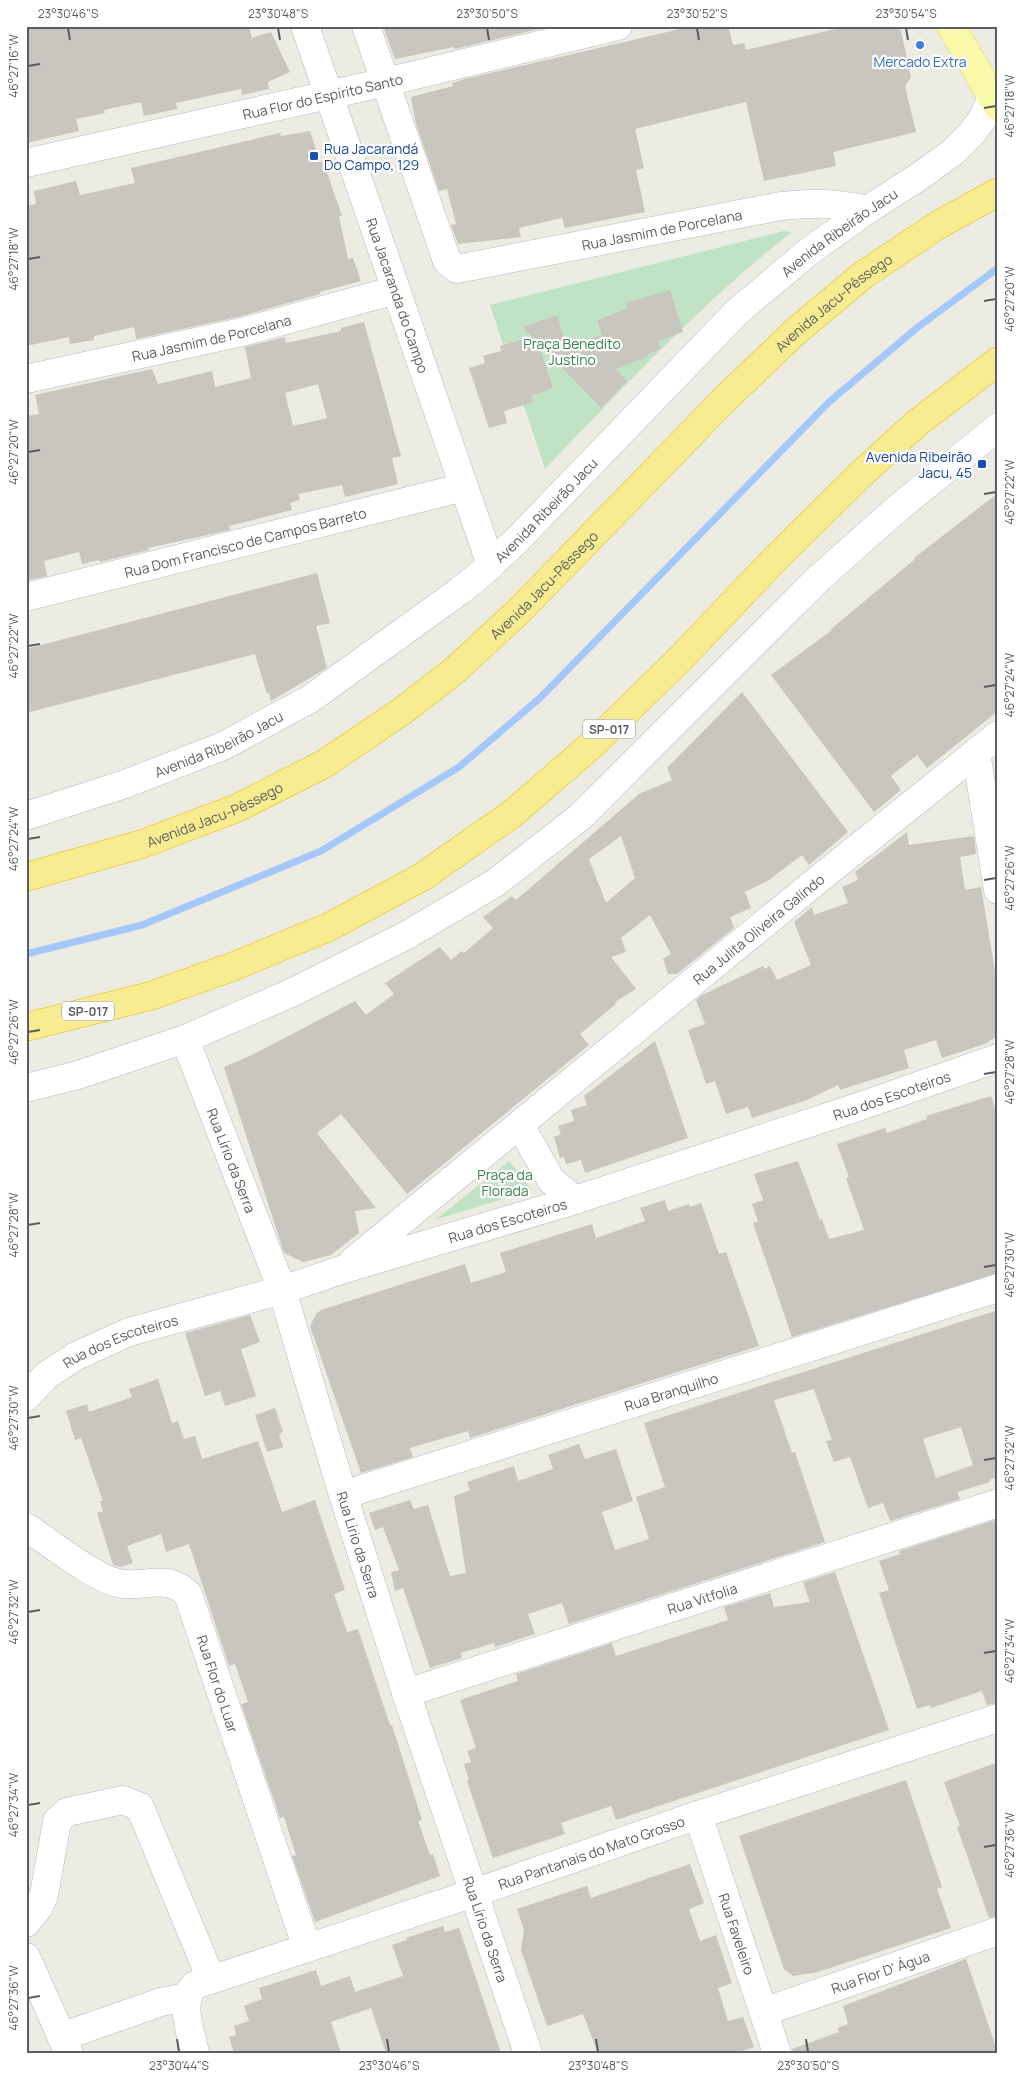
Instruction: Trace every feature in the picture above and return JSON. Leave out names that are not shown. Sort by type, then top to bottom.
[{"type":"highway","name":"Avenida Jacu-Pêssego","points":[[26,877],[142,844],[236,808],[324,764],[401,712],[454,671],[518,612],[725,399],[796,331],[863,275],[938,225],[998,192]]},
{"type":"highway","name":"SP-017","points":[[26,1027],[150,996],[232,967],[329,927],[422,876],[512,814],[595,742],[680,659],[859,476],[917,423],[998,361]]},
{"type":"main road","points":[[951,26],[996,99]]},
{"type":"street","name":"Rua Jacaranda do Campo","points":[[305,26],[491,565]]},
{"type":"street","points":[[366,26],[386,82]]},
{"type":"street","name":"Rua Flor do Espírito Santo","points":[[26,163],[386,82],[618,26]]},
{"type":"street","name":"Rua Jasmim de Porcelana","points":[[386,82],[447,260],[458,269],[781,206],[821,202],[867,210]]},
{"type":"street","name":"Avenida Ribeirão Jacu","points":[[26,816],[124,784],[223,746],[302,704],[383,648],[461,590],[491,565],[737,312],[808,253],[867,210],[953,152],[971,134],[996,99]]},
{"type":"street","name":"Rua Jasmim de Porcelana","points":[[26,379],[242,332],[396,290]]},
{"type":"street","points":[[26,1088],[78,1075],[185,1039],[291,993],[408,935],[495,883],[580,817],[818,579],[898,508],[998,427]]},
{"type":"street","name":"Rua Dom Francisco de Campos Barreto","points":[[26,597],[464,487]]},
{"type":"street","name":"Rua Julita Oliveira Galindo","points":[[344,1269],[998,735]]},
{"type":"street","points":[[976,752],[998,890]]},
{"type":"street","name":"Rua Lírio da Serra","points":[[185,1039],[282,1290],[406,1693],[528,2053]]},
{"type":"street","name":"Rua dos Escoteiros","points":[[26,1397],[47,1375],[76,1356],[129,1332],[282,1290],[344,1269],[575,1200],[855,1108],[998,1058]]},
{"type":"street","points":[[520,1125],[551,1180],[575,1200]]},
{"type":"street","name":"Rua Branquilho","points":[[344,1495],[998,1288]]},
{"type":"street","name":"Rua Vitfolia","points":[[406,1693],[998,1502]]},
{"type":"street","name":"Rua Flor do Luar","points":[[26,1527],[101,1577],[119,1584],[169,1583],[178,1585],[188,1594],[307,1948]]},
{"type":"street","name":"Rua Pantanais do Mato Grosso","points":[[187,1996],[195,1985],[474,1893],[698,1815],[998,1718]]},
{"type":"street","points":[[26,1923],[39,1907],[44,1895],[57,1821],[67,1812],[123,1800],[140,1807],[211,1980]]},
{"type":"street","name":"Rua Faveleiro","points":[[698,1815],[777,2053]]},
{"type":"street","name":"Rua Flor D' Água","points":[[763,2012],[998,1931]]},
{"type":"street","points":[[26,1957],[65,2045],[160,2002],[187,1996],[187,2008],[195,2053]]},
{"type":"green space","name":"Praça Benedito Justino","points":[[784,231],[792,232],[695,316],[634,376],[545,469],[490,305]]},
{"type":"green space","name":"Praça da Florada","points":[[508,1162],[532,1190],[435,1220]]},
{"type":"building","points":[[26,26],[249,26],[252,38],[271,32],[290,72],[268,82],[269,89],[242,95],[241,89],[176,103],[177,109],[144,116],[141,102],[104,110],[105,113],[76,119],[79,131],[26,143]]},
{"type":"building","points":[[383,26],[539,26],[539,29],[455,49],[454,47],[395,59]]},
{"type":"building","points":[[693,26],[728,26],[733,45],[744,43],[746,50],[848,26],[900,26],[911,77],[905,86],[916,132],[833,152],[836,166],[764,181],[746,102],[679,118],[635,129],[644,168],[636,170],[645,212],[565,228],[562,218],[519,228],[521,237],[458,244],[451,225],[456,224],[447,189],[439,191],[416,124],[411,97],[453,86],[452,83],[465,79]]},
{"type":"building","points":[[310,131],[320,162],[323,161],[342,216],[339,216],[348,259],[353,258],[361,281],[238,317],[136,339],[134,327],[94,336],[94,340],[70,344],[69,337],[26,346],[26,206],[36,204],[34,191],[76,181],[80,195],[99,191],[135,183],[131,168],[280,133],[281,136]]},
{"type":"building","points":[[670,290],[683,332],[658,341],[661,349],[648,354],[649,356],[616,369],[627,381],[601,408],[538,343],[553,388],[531,396],[534,402],[504,411],[507,423],[489,428],[469,368],[485,363],[483,356],[501,351],[500,346],[532,337],[523,327],[557,315],[567,346],[602,335],[597,320],[627,309],[625,303]]},
{"type":"building","points":[[364,322],[401,456],[392,458],[398,484],[345,497],[342,485],[298,494],[300,500],[290,503],[292,510],[229,526],[230,530],[148,548],[149,550],[100,562],[99,560],[82,564],[79,552],[44,561],[47,576],[26,581],[26,416],[39,414],[35,395],[152,369],[158,384],[212,371],[215,387],[251,378],[245,347],[285,337],[286,343],[341,331],[341,328]],"holes":[[[318,384],[327,418],[293,426],[285,393]]]},
{"type":"building","points":[[998,493],[998,711],[927,768],[917,755],[891,776],[901,790],[874,812],[771,675],[832,630],[914,558]]},
{"type":"building","points":[[317,573],[330,623],[316,626],[327,668],[271,701],[269,693],[267,694],[255,654],[26,713],[26,649]]},
{"type":"building","points":[[742,692],[848,832],[809,865],[802,855],[769,880],[745,892],[751,908],[730,917],[734,928],[677,974],[668,974],[663,959],[671,954],[650,915],[621,938],[626,952],[611,957],[636,989],[615,1002],[616,1004],[580,1034],[589,1045],[407,1194],[341,1114],[317,1133],[376,1208],[355,1211],[359,1233],[331,1255],[303,1262],[284,1253],[224,1067],[254,1054],[355,1001],[366,1015],[394,994],[385,983],[440,947],[451,960],[462,951],[464,953],[493,928],[483,917],[512,896],[516,900],[639,794],[672,780],[667,768]],"holes":[[[621,836],[635,878],[606,903],[589,859]]]},
{"type":"building","points":[[907,832],[909,845],[974,836],[976,854],[960,857],[965,890],[981,887],[998,989],[998,1035],[985,1044],[942,1058],[936,1040],[904,1050],[909,1068],[840,1090],[838,1085],[807,1100],[752,1118],[748,1107],[726,1114],[715,1081],[706,1084],[688,1030],[705,1024],[696,1000],[702,995],[763,966],[765,969],[770,966],[777,980],[811,965],[794,922],[812,907],[814,915],[848,903],[842,887],[858,880],[855,872]]},
{"type":"building","points":[[655,1041],[688,1138],[585,1173],[581,1160],[566,1164],[564,1157],[560,1158],[554,1137],[561,1134],[558,1126],[574,1121],[571,1110],[587,1105],[584,1096]]},
{"type":"building","points":[[991,1096],[998,1117],[998,1273],[792,1337],[753,1223],[758,1221],[752,1204],[763,1200],[754,1174],[798,1161],[829,1239],[864,1230],[846,1178],[849,1177],[837,1144],[885,1128],[887,1133],[927,1119],[926,1116]]},
{"type":"building","points":[[665,1200],[668,1211],[689,1204],[690,1207],[701,1203],[719,1254],[726,1252],[759,1346],[470,1438],[468,1431],[410,1448],[413,1457],[361,1473],[310,1326],[316,1314],[321,1310],[465,1264],[471,1283],[506,1272],[500,1253],[592,1224],[596,1238],[645,1221],[640,1208]]},
{"type":"building","points":[[998,1310],[998,1477],[990,1479],[990,1482],[957,1492],[960,1499],[890,1521],[883,1503],[868,1508],[850,1457],[834,1462],[826,1441],[832,1440],[814,1389],[774,1400],[792,1453],[795,1452],[825,1542],[569,1624],[562,1603],[528,1614],[535,1634],[495,1647],[494,1643],[461,1653],[462,1658],[430,1668],[403,1588],[395,1591],[391,1572],[399,1570],[383,1527],[375,1530],[369,1513],[410,1500],[414,1509],[428,1505],[450,1576],[466,1573],[454,1496],[470,1490],[467,1482],[514,1466],[518,1481],[553,1469],[548,1455],[579,1444],[585,1459],[616,1449],[633,1501],[602,1512],[615,1550],[649,1539],[636,1497],[665,1487],[644,1423]],"holes":[[[961,1427],[973,1465],[936,1478],[923,1439]]]},
{"type":"building","points":[[250,1315],[260,1342],[241,1349],[256,1396],[225,1406],[220,1391],[205,1396],[185,1333]]},
{"type":"building","points":[[158,1379],[172,1423],[178,1421],[184,1439],[195,1436],[202,1459],[258,1441],[282,1512],[315,1500],[345,1590],[334,1594],[347,1632],[358,1629],[390,1725],[392,1725],[422,1820],[418,1821],[430,1855],[433,1854],[440,1876],[315,1922],[292,1856],[296,1855],[284,1817],[280,1818],[241,1704],[248,1702],[235,1664],[229,1666],[189,1544],[166,1552],[161,1534],[127,1546],[133,1563],[121,1567],[113,1565],[97,1513],[103,1511],[100,1501],[103,1501],[81,1438],[75,1440],[66,1411],[87,1404],[89,1412],[132,1397],[129,1389]]},
{"type":"building","points":[[275,1408],[283,1432],[279,1434],[283,1447],[267,1452],[255,1415]]},
{"type":"building","points":[[998,1519],[998,1703],[987,1705],[982,1691],[931,1708],[930,1705],[917,1709],[879,1593],[889,1590],[879,1561],[900,1554],[899,1551]]},
{"type":"building","points":[[835,1572],[889,1730],[616,1820],[611,1806],[561,1823],[565,1834],[493,1858],[467,1781],[469,1780],[464,1764],[471,1762],[467,1751],[476,1748],[460,1700],[518,1681],[516,1674],[612,1643],[616,1656],[728,1620],[724,1607],[770,1593],[774,1607],[810,1602],[803,1582]]},
{"type":"building","points":[[998,1762],[998,1916],[989,1918],[957,1827],[960,1826],[944,1782]]},
{"type":"building","points":[[906,1780],[942,1887],[937,1889],[951,1928],[818,1972],[793,1976],[784,1969],[739,1836]]},
{"type":"building","points":[[690,1864],[704,1903],[689,1909],[700,1941],[716,1935],[732,1983],[718,1988],[728,2021],[743,2017],[754,2047],[736,2053],[598,2053],[583,2014],[547,2026],[521,1950],[524,1930],[517,1909],[587,1886],[591,1898]]},
{"type":"building","points":[[443,1926],[445,1932],[459,1928],[501,2053],[386,2053],[371,2008],[331,2022],[341,2053],[234,2053],[229,2037],[236,2035],[234,2026],[249,2021],[244,2006],[262,1999],[259,1988],[316,1970],[321,1986],[350,1976],[355,1992],[403,1976],[392,1945],[407,1940],[406,1938]]},
{"type":"building","points":[[966,1959],[998,2053],[792,2053],[792,2049],[839,2032],[837,2028],[848,2024],[843,2006]]},
{"type":"waterway","points":[[26,954],[142,925],[321,851],[459,767],[540,698],[829,402],[918,327],[998,268]]},
{"type":"place","name":"Mercado Extra","points":[[920,45]]},
{"type":"place","name":"Rua Jacarandá Do Campo, 129","points":[[314,156]]},
{"type":"place","name":"Avenida Ribeirão Jacu, 45","points":[[982,464]]}]
